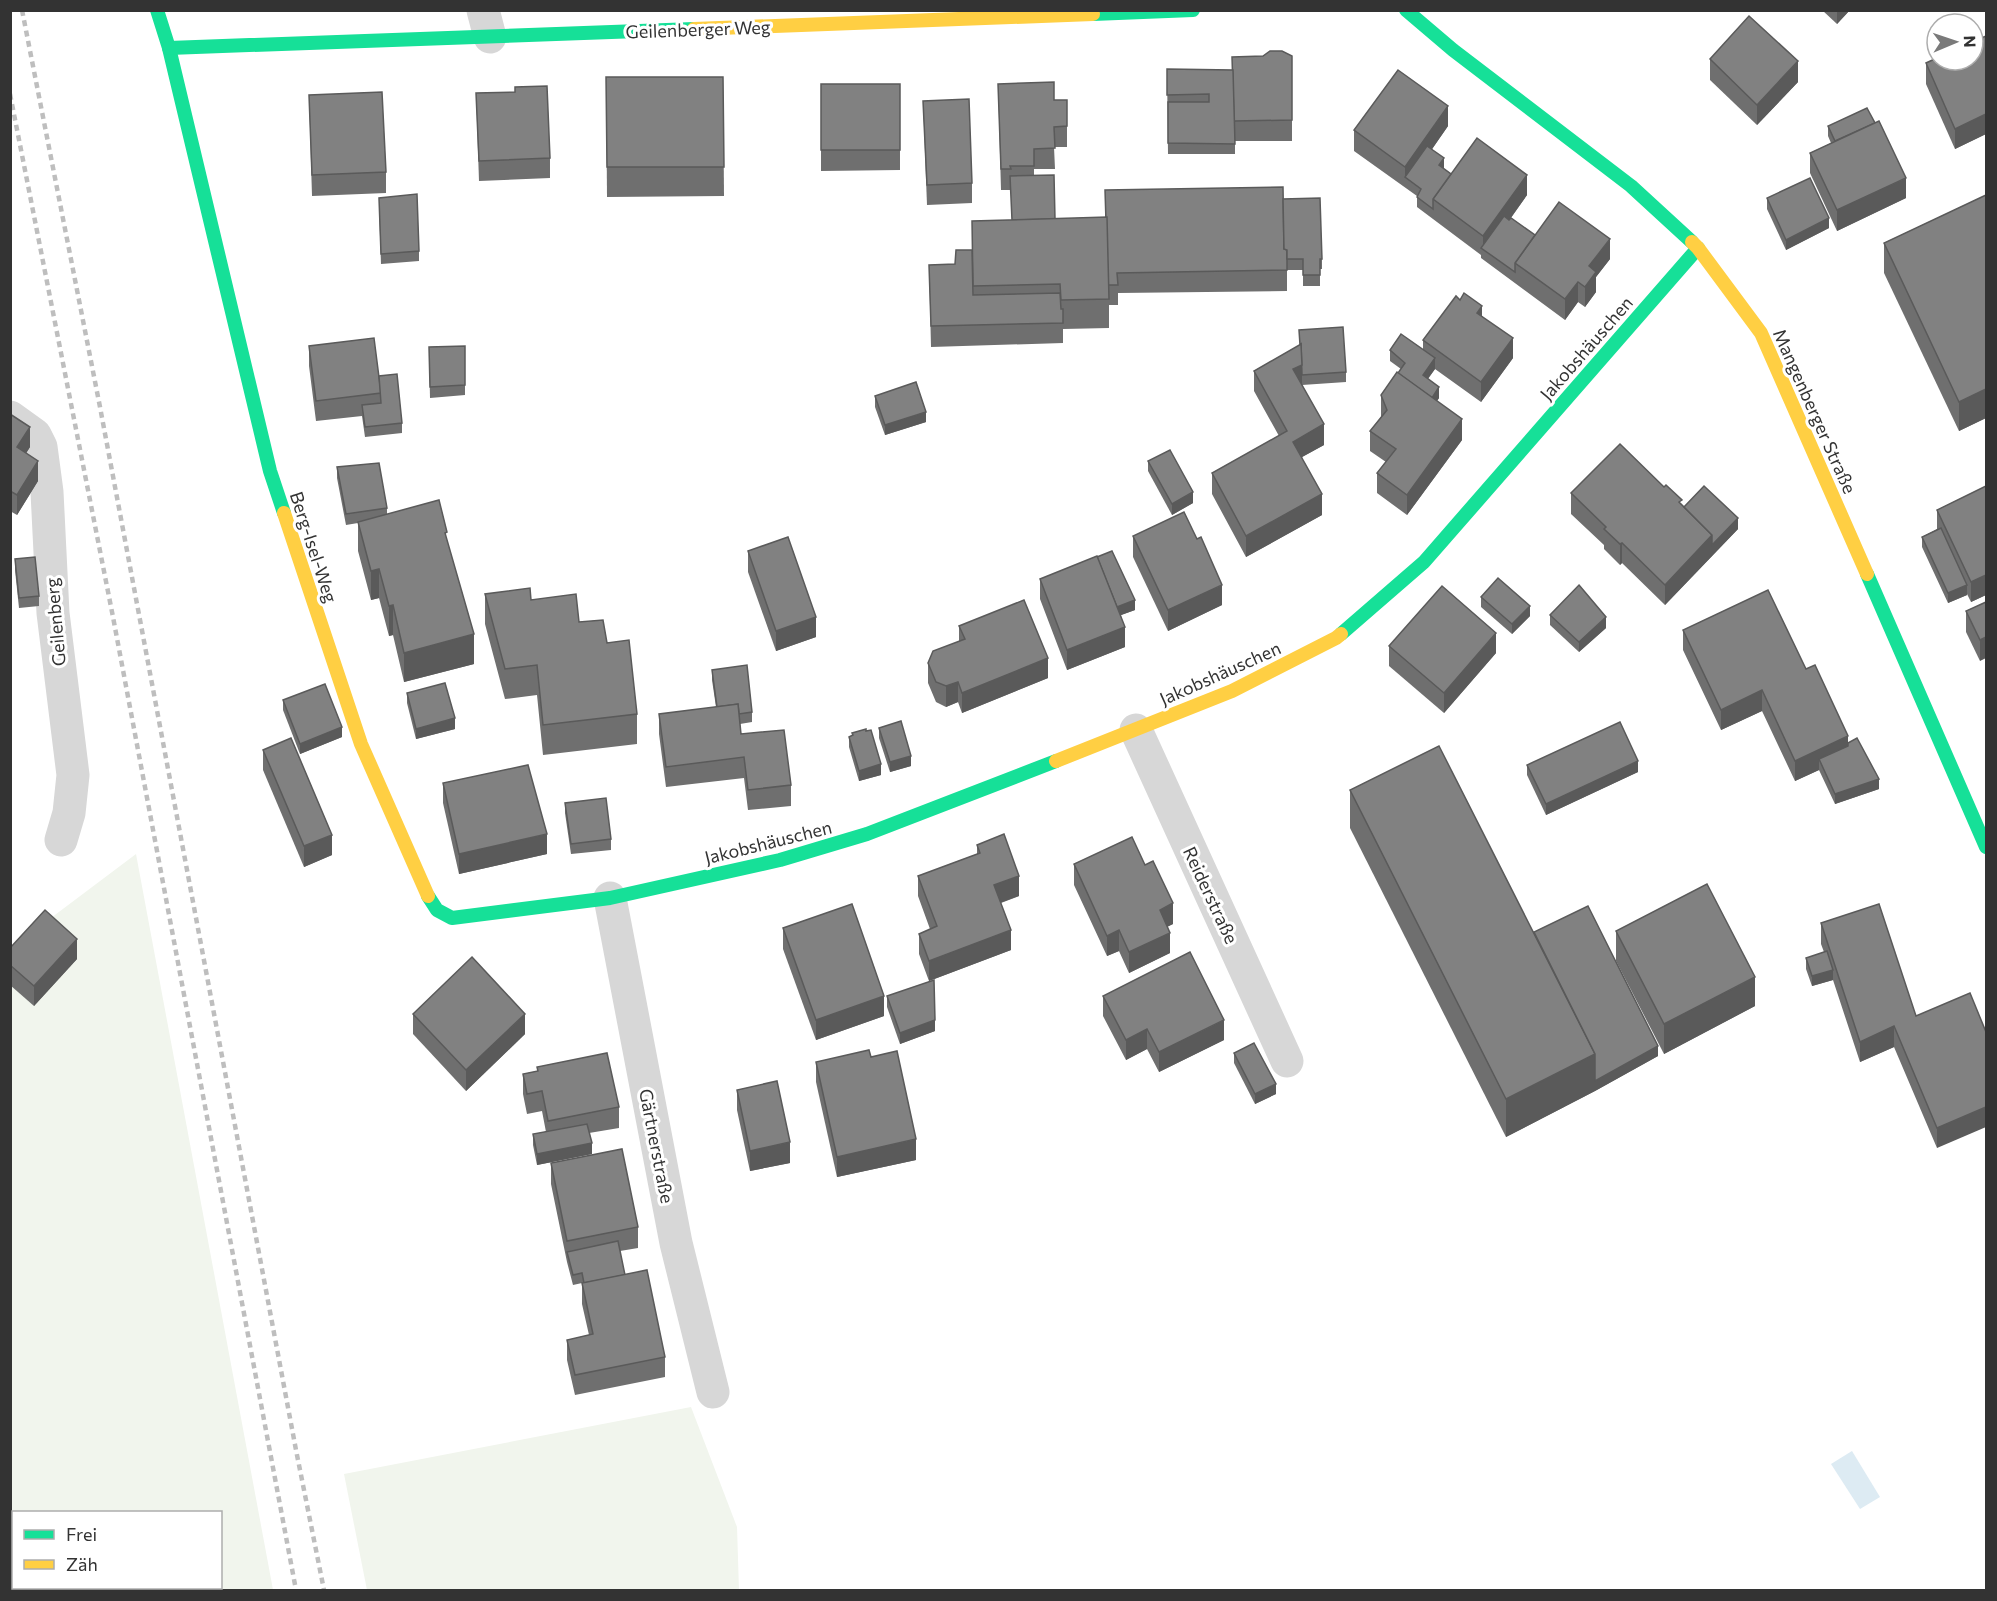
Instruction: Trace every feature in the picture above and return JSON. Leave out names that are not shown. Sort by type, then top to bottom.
[{"type":"street","name":"Berg-Isel-Weg","points":[[157,10],[169,48],[270,471],[361,744],[425,891],[437,909],[452,918],[610,898]]},
{"type":"street","name":"Geilenberger Weg","points":[[169,48],[487,24],[1193,10]]},
{"type":"street","name":"Mangenberger Straße","points":[[1406,10],[1454,50],[1631,186],[1698,248],[1761,333],[1986,847]]},
{"type":"street","name":"Jakobshäuschen","points":[[610,898],[780,860],[867,834],[946,806],[1232,691],[1336,638],[1424,561],[1698,248]]},
{"type":"street","name":"Geilenberg","points":[[10,417],[35,435],[41,447],[47,492],[53,613],[73,775],[69,813],[61,840]]},
{"type":"street","name":"Reiderstraße","points":[[1136,730],[1287,1060]]},
{"type":"street","name":"Gärtnerstraße","points":[[610,898],[676,1243],[713,1392]]},
{"type":"shaded area","points":[[136,854],[273,1590],[11,1590],[11,948]]},
{"type":"shaded area","points":[[691,1407],[737,1527],[739,1590],[367,1590],[344,1474]]},
{"type":"shaded area","points":[[1852,1451],[1880,1497],[1860,1509],[1831,1464]]},
{"type":"building","points":[[1749,16],[1798,61],[1757,105],[1710,59]]},
{"type":"building","points":[[1985,36],[1986,114],[1955,129],[1930,72],[1985,72]]},
{"type":"building","points":[[1270,51],[1282,51],[1292,56],[1292,120],[1234,121],[1232,57],[1263,56]]},
{"type":"building","points":[[1167,69],[1233,70],[1235,144],[1168,143],[1168,102],[1209,102],[1209,94],[1167,95]]},
{"type":"building","points":[[1398,70],[1448,106],[1405,167],[1354,130]]},
{"type":"building","points":[[606,77],[723,77],[724,167],[607,167]]},
{"type":"building","points":[[1054,82],[1054,100],[1067,100],[1067,126],[1054,127],[1055,148],[1034,149],[1034,166],[1010,166],[1011,169],[1001,169],[998,84]]},
{"type":"building","points":[[821,84],[900,84],[900,150],[821,150]]},
{"type":"building","points":[[547,86],[550,158],[479,161],[476,93],[515,92],[515,87]]},
{"type":"building","points":[[382,92],[386,172],[312,175],[309,95]]},
{"type":"building","points":[[969,99],[972,183],[927,185],[923,101]]},
{"type":"building","points":[[1867,108],[1875,123],[1835,141],[1828,126]]},
{"type":"building","points":[[1879,121],[1906,178],[1837,210],[1810,153]]},
{"type":"building","points":[[1477,138],[1527,175],[1483,236],[1433,199]]},
{"type":"building","points":[[1427,146],[1444,158],[1439,165],[1451,174],[1433,199],[1433,209],[1417,197],[1421,189],[1405,177]]},
{"type":"building","points":[[1054,175],[1055,219],[1012,220],[1010,176]]},
{"type":"building","points":[[1810,178],[1829,218],[1786,240],[1767,198]]},
{"type":"building","points":[[1283,187],[1284,249],[1287,250],[1287,270],[1117,273],[1118,285],[1108,285],[1105,190]]},
{"type":"building","points":[[417,194],[419,251],[381,254],[379,198]]},
{"type":"building","points":[[1986,195],[1986,389],[1959,402],[1884,243]]},
{"type":"building","points":[[1320,198],[1322,259],[1320,259],[1320,275],[1303,275],[1303,259],[1287,259],[1287,250],[1284,249],[1283,199]]},
{"type":"building","points":[[1559,202],[1610,239],[1589,266],[1596,272],[1585,287],[1578,282],[1565,299],[1515,263]]},
{"type":"building","points":[[1504,216],[1509,220],[1511,218],[1535,235],[1515,263],[1515,272],[1481,248]]},
{"type":"building","points":[[1107,217],[1109,299],[1061,300],[1060,284],[973,286],[972,221]]},
{"type":"building","points":[[956,250],[972,250],[973,295],[1060,293],[1063,323],[931,326],[929,265],[955,264]]},
{"type":"building","points":[[1464,293],[1482,306],[1477,313],[1513,338],[1481,382],[1423,340],[1456,296],[1460,300]]},
{"type":"building","points":[[1343,327],[1346,372],[1302,375],[1299,330]]},
{"type":"building","points":[[1401,334],[1435,358],[1423,375],[1439,387],[1432,398],[1398,373],[1405,363],[1390,350]]},
{"type":"building","points":[[374,338],[381,393],[316,401],[309,346]]},
{"type":"building","points":[[1301,344],[1302,365],[1293,369],[1324,424],[1293,442],[1322,494],[1246,536],[1212,473],[1287,431],[1254,371]]},
{"type":"building","points":[[465,346],[465,385],[430,387],[429,347]]},
{"type":"building","points":[[1397,372],[1462,419],[1407,495],[1377,473],[1396,449],[1370,431],[1387,410],[1381,395]]},
{"type":"building","points":[[397,374],[402,423],[365,427],[362,405],[381,403],[379,376]]},
{"type":"building","points":[[916,382],[926,412],[885,425],[875,396]]},
{"type":"building","points":[[10,414],[30,427],[17,447],[38,461],[17,495],[10,491]]},
{"type":"building","points":[[1620,444],[1664,487],[1666,485],[1682,500],[1679,502],[1712,535],[1665,585],[1622,543],[1620,544],[1604,529],[1606,527],[1571,493]]},
{"type":"building","points":[[1170,450],[1193,492],[1172,504],[1148,461]]},
{"type":"building","points":[[379,463],[387,508],[346,514],[337,467]]},
{"type":"building","points":[[1704,486],[1738,518],[1712,545],[1712,535],[1684,507]]},
{"type":"building","points":[[1986,486],[1986,575],[1971,582],[1937,510]]},
{"type":"building","points":[[439,500],[447,532],[445,533],[474,634],[404,653],[393,605],[389,606],[379,569],[371,571],[358,522]]},
{"type":"building","points":[[1184,512],[1197,539],[1201,537],[1222,585],[1168,610],[1133,536]]},
{"type":"building","points":[[1941,528],[1967,585],[1948,593],[1922,537]]},
{"type":"building","points":[[788,537],[816,617],[776,631],[748,551]]},
{"type":"building","points":[[1112,551],[1135,600],[1117,607],[1097,557]]},
{"type":"building","points":[[1097,556],[1125,627],[1067,650],[1040,579]]},
{"type":"building","points":[[35,557],[39,596],[19,598],[15,559]]},
{"type":"building","points":[[1498,578],[1530,606],[1512,624],[1481,597]]},
{"type":"building","points":[[1579,585],[1606,617],[1579,642],[1550,615]]},
{"type":"building","points":[[1442,586],[1496,633],[1444,693],[1389,646]]},
{"type":"building","points":[[530,588],[531,600],[576,594],[579,622],[603,620],[607,643],[629,640],[637,714],[543,725],[537,665],[505,669],[485,594]]},
{"type":"building","points":[[1768,590],[1806,669],[1815,665],[1848,736],[1795,761],[1762,690],[1721,710],[1683,630]]},
{"type":"building","points":[[1024,600],[1048,658],[962,693],[958,682],[946,686],[936,682],[928,663],[933,651],[965,639],[959,626]]},
{"type":"building","points":[[1986,602],[1986,637],[1980,640],[1966,611]]},
{"type":"building","points":[[747,665],[752,712],[739,714],[738,704],[717,707],[712,670]]},
{"type":"building","points":[[445,683],[455,718],[416,729],[407,693]]},
{"type":"building","points":[[325,684],[342,727],[300,744],[283,700]]},
{"type":"building","points":[[738,704],[741,734],[784,730],[791,785],[748,790],[744,757],[666,767],[659,714]]},
{"type":"building","points":[[901,721],[911,756],[890,762],[879,728]]},
{"type":"building","points":[[1620,722],[1638,761],[1546,804],[1527,765]]},
{"type":"building","points":[[866,729],[866,731],[871,730],[881,764],[859,771],[849,737],[853,735],[852,733]]},
{"type":"building","points":[[291,738],[332,835],[304,846],[263,750]]},
{"type":"building","points":[[1857,738],[1879,779],[1835,794],[1819,759],[1848,746],[1848,743]]},
{"type":"building","points":[[1439,746],[1595,1054],[1506,1099],[1350,790]]},
{"type":"building","points":[[528,765],[547,834],[459,854],[443,783]]},
{"type":"building","points":[[606,798],[611,839],[571,844],[565,803]]},
{"type":"building","points":[[1004,834],[1019,876],[994,885],[1011,930],[929,961],[919,934],[937,926],[918,876],[980,853],[977,845]]},
{"type":"building","points":[[1132,837],[1145,865],[1153,861],[1173,903],[1160,910],[1170,933],[1129,952],[1119,930],[1107,936],[1074,864]]},
{"type":"building","points":[[1707,884],[1755,977],[1664,1024],[1616,931]]},
{"type":"building","points":[[852,904],[884,996],[816,1020],[783,928]]},
{"type":"building","points":[[1879,904],[1916,1016],[1970,993],[1986,1032],[1986,1107],[1937,1128],[1894,1026],[1860,1042],[1821,923]]},
{"type":"building","points":[[1588,906],[1658,1046],[1595,1081],[1595,1054],[1534,932]]},
{"type":"building","points":[[45,910],[77,939],[34,986],[10,965],[10,948]]},
{"type":"building","points":[[1827,951],[1833,970],[1812,976],[1806,958]]},
{"type":"building","points":[[1190,952],[1224,1020],[1159,1052],[1147,1029],[1126,1040],[1103,996]]},
{"type":"building","points":[[472,957],[525,1014],[466,1070],[413,1014]]},
{"type":"building","points":[[934,980],[935,1020],[900,1033],[887,996]]},
{"type":"building","points":[[1254,1043],[1276,1084],[1255,1094],[1234,1053]]},
{"type":"building","points":[[869,1050],[871,1057],[897,1051],[916,1139],[837,1157],[816,1062]]},
{"type":"building","points":[[607,1053],[619,1107],[548,1121],[542,1091],[527,1094],[523,1074],[538,1071],[537,1067]]},
{"type":"building","points":[[777,1081],[790,1142],[750,1151],[737,1090]]},
{"type":"building","points":[[587,1124],[592,1143],[537,1154],[533,1134]]},
{"type":"building","points":[[622,1149],[638,1227],[567,1241],[551,1163]]},
{"type":"building","points":[[618,1241],[625,1275],[584,1283],[582,1273],[573,1275],[567,1252]]},
{"type":"building","points":[[647,1270],[665,1357],[575,1375],[567,1340],[593,1334],[582,1283]]},
{"type":"railway","points":[[22,10],[100,407],[324,1590]]},
{"type":"railway","points":[[10,94],[113,617],[296,1590]]},
{"type":"traffic: fast","points":[[157,10],[169,48],[270,471],[284,513]]},
{"type":"traffic: fast","points":[[1093,14],[1193,10]]},
{"type":"traffic: fast","points":[[1406,10],[1453,50],[1631,186],[1692,242]]},
{"type":"traffic: fast","points":[[169,48],[694,29]]},
{"type":"traffic: fast","points":[[1341,634],[1424,562],[1698,248]]},
{"type":"traffic: fast","points":[[1867,574],[1986,847]]},
{"type":"traffic: fast","points":[[428,896],[437,910],[452,918],[610,898],[780,860],[867,834],[1056,761]]},
{"type":"traffic: slow","points":[[694,29],[1093,14]]},
{"type":"traffic: slow","points":[[1692,242],[1761,333],[1867,574]]},
{"type":"traffic: slow","points":[[284,513],[361,744],[428,896]]},
{"type":"traffic: slow","points":[[1056,761],[1232,691],[1341,634]]}]
